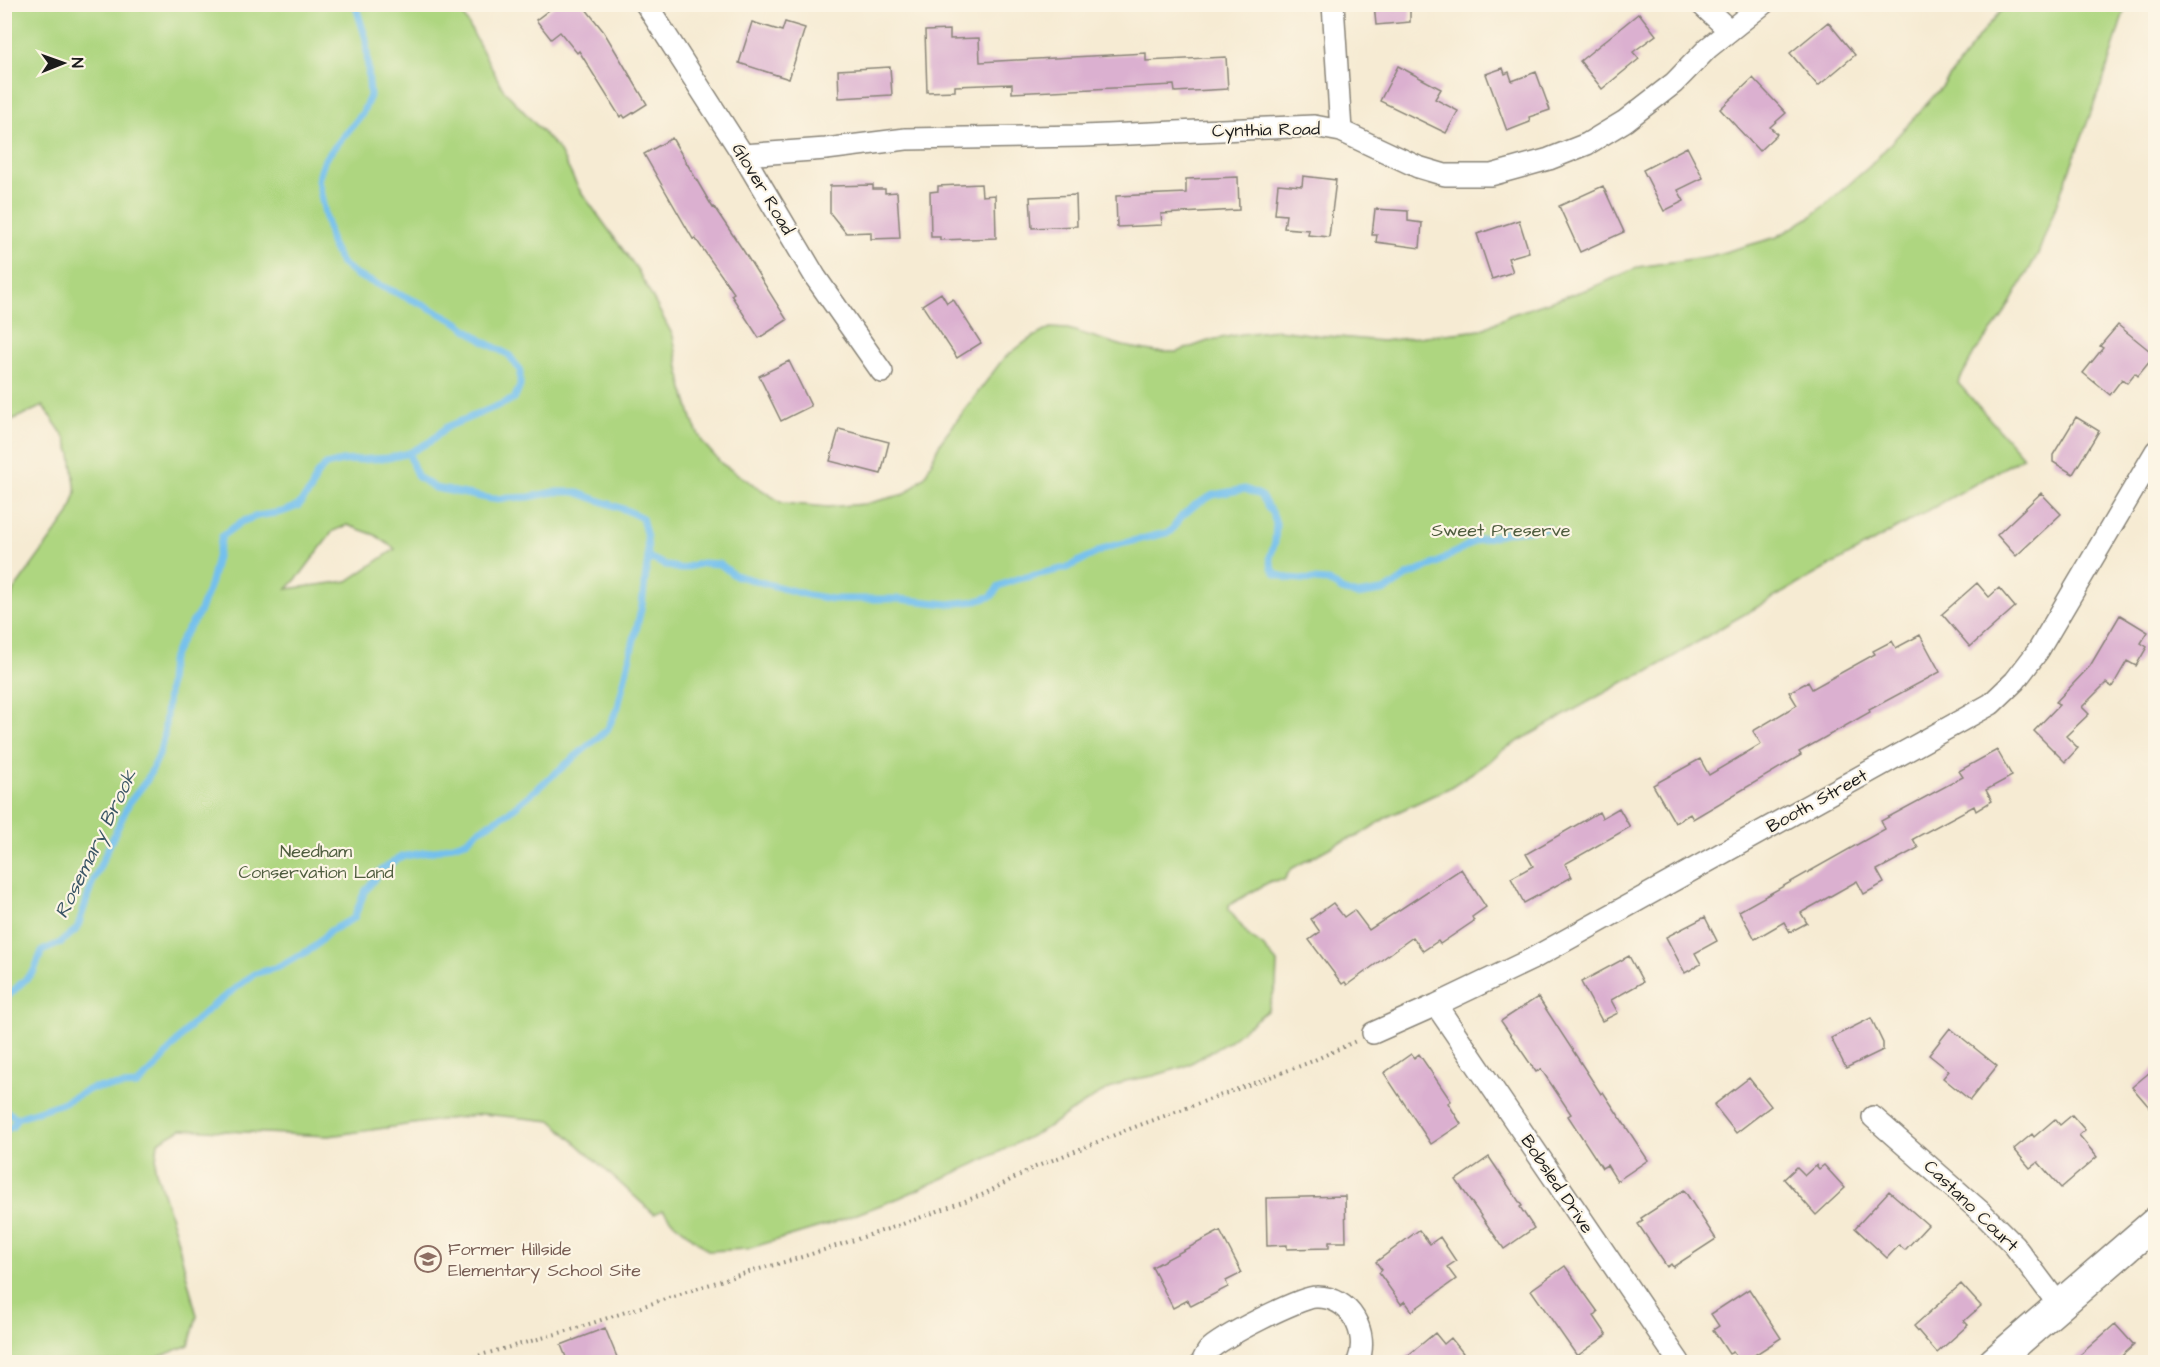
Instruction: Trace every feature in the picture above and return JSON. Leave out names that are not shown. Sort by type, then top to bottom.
[{"type":"main road","points":[[1994,1362],[2156,1222]]},
{"type":"street","name":"Glover Road","points":[[646,4],[743,155],[816,278],[882,372]]},
{"type":"street","points":[[1333,4],[1341,132]]},
{"type":"street","points":[[1701,4],[1729,30]]},
{"type":"street","name":"Cynthia Road","points":[[743,155],[826,149],[906,139],[1083,136],[1314,126],[1341,132],[1418,167],[1445,175],[1491,174],[1549,159],[1577,148],[1616,127],[1674,83],[1708,48],[1763,4]]},
{"type":"street","name":"Booth Street","points":[[1373,1033],[1532,959],[1991,704],[2015,681],[2038,651],[2156,451]]},
{"type":"street","name":"Bobsled Drive","points":[[1436,1005],[1679,1362]]},
{"type":"street","name":"Castano Court","points":[[1873,1117],[1981,1212],[2014,1245],[2059,1305]]},
{"type":"street","points":[[1202,1362],[1208,1351],[1222,1340],[1299,1300],[1316,1297],[1331,1299],[1349,1310],[1358,1322],[1362,1341],[1358,1362]]},
{"type":"path","points":[[456,1362],[574,1329],[903,1224],[984,1194],[1033,1168],[1132,1128],[1308,1063],[1373,1033]]},
{"type":"green space","points":[[5,4],[458,5],[503,89],[559,150],[579,189],[637,269],[673,336],[683,389],[694,425],[703,443],[722,464],[782,503],[827,507],[865,504],[905,494],[925,476],[940,443],[1003,359],[1028,340],[1050,328],[1068,329],[1123,346],[1157,352],[1177,352],[1211,340],[1278,330],[1382,341],[1481,330],[1510,315],[1591,288],[1639,267],[1711,256],[1777,237],[1812,216],[1870,166],[1942,87],[1980,35],[2006,5],[2126,5],[2105,75],[2038,254],[2001,319],[1975,352],[1958,383],[2023,457],[1729,623],[1648,672],[1629,679],[1501,751],[1489,762],[1449,788],[1387,817],[1358,836],[1338,843],[1291,869],[1284,880],[1271,881],[1229,905],[1229,910],[1249,936],[1263,946],[1277,963],[1276,985],[1268,1010],[1228,1042],[1186,1066],[1153,1076],[1125,1081],[1096,1096],[1043,1130],[899,1198],[833,1223],[747,1249],[709,1251],[671,1220],[663,1210],[654,1214],[552,1121],[483,1114],[329,1136],[181,1129],[158,1142],[155,1168],[175,1231],[197,1316],[189,1345],[146,1362],[5,1362],[5,620],[14,590],[69,514],[76,493],[71,454],[66,439],[43,406],[5,423]],"holes":[[[347,525],[375,535],[395,549],[348,581],[287,589],[333,531]]]},
{"type":"building","points":[[557,4],[582,4],[604,32],[647,104],[625,118],[623,115],[620,117],[579,51],[577,53],[560,32],[551,39],[536,20]]},
{"type":"building","points":[[1374,4],[1410,4],[1410,22],[1376,25]]},
{"type":"building","points":[[1639,13],[1656,35],[1633,52],[1639,59],[1602,89],[1580,61]]},
{"type":"building","points":[[752,22],[782,31],[785,22],[805,28],[789,79],[739,63]]},
{"type":"building","points":[[1828,22],[1855,55],[1818,86],[1790,53]]},
{"type":"building","points":[[950,30],[950,39],[979,38],[980,62],[1146,53],[1146,61],[1226,57],[1228,89],[1175,92],[1174,85],[1012,93],[1012,84],[955,86],[955,91],[927,92],[925,31]]},
{"type":"building","points":[[1398,66],[1441,89],[1435,99],[1458,111],[1446,133],[1380,101]]},
{"type":"building","points":[[890,67],[892,95],[839,98],[838,70]]},
{"type":"building","points":[[1503,68],[1505,74],[1509,72],[1512,81],[1536,72],[1550,110],[1529,117],[1530,122],[1507,131],[1486,74]]},
{"type":"building","points":[[1753,78],[1786,113],[1770,127],[1777,134],[1759,151],[1720,109]]},
{"type":"building","points":[[672,138],[713,208],[743,250],[787,320],[759,338],[731,295],[734,293],[695,238],[693,239],[644,154]]},
{"type":"building","points":[[1687,147],[1703,178],[1678,190],[1684,201],[1664,211],[1643,170]]},
{"type":"building","points":[[1303,176],[1336,180],[1329,237],[1308,235],[1309,230],[1284,228],[1286,215],[1275,214],[1278,184],[1302,186]]},
{"type":"building","points":[[1238,177],[1239,210],[1161,214],[1162,225],[1117,227],[1116,196],[1186,193],[1186,179]]},
{"type":"building","points":[[981,184],[982,196],[995,195],[996,238],[940,240],[940,237],[931,237],[930,192],[938,191],[938,186]]},
{"type":"building","points":[[873,185],[873,189],[885,189],[885,193],[897,192],[900,238],[871,239],[871,232],[846,233],[830,213],[830,186]]},
{"type":"building","points":[[1603,186],[1624,232],[1580,252],[1559,206]]},
{"type":"building","points":[[1076,195],[1077,226],[1032,228],[1030,197]]},
{"type":"building","points":[[1375,209],[1408,211],[1408,221],[1422,223],[1420,248],[1376,242],[1377,235],[1372,235]]},
{"type":"building","points":[[1519,220],[1529,252],[1508,258],[1513,272],[1492,279],[1477,234]]},
{"type":"building","points":[[941,293],[947,303],[953,299],[981,343],[957,358],[922,305]]},
{"type":"building","points":[[2118,325],[2155,355],[2138,376],[2135,373],[2127,383],[2122,379],[2110,395],[2083,373],[2103,348],[2100,346]]},
{"type":"building","points":[[789,361],[811,406],[781,421],[759,376]]},
{"type":"building","points":[[2076,417],[2099,431],[2073,474],[2053,462],[2053,455]]},
{"type":"building","points":[[839,429],[889,442],[881,474],[830,461]]},
{"type":"building","points":[[2041,493],[2061,514],[2016,556],[1997,535]]},
{"type":"building","points":[[1977,583],[1989,597],[1999,588],[2015,607],[1970,647],[1942,614]]},
{"type":"building","points":[[2120,615],[2148,632],[2141,643],[2147,647],[2136,666],[2127,661],[2112,687],[2106,683],[2082,707],[2089,714],[2066,736],[2078,748],[2065,762],[2034,731],[2059,705],[2056,702],[2090,666]]},
{"type":"building","points":[[1920,635],[1940,672],[1869,710],[1870,712],[1799,752],[1801,755],[1693,819],[1690,814],[1675,823],[1653,785],[1700,759],[1709,775],[1761,744],[1753,731],[1797,705],[1789,692],[1808,682],[1812,689],[1875,654],[1873,651],[1892,641],[1896,648]]},
{"type":"building","points":[[1997,750],[2012,776],[1986,790],[1992,801],[1976,811],[1974,806],[1913,839],[1918,848],[1877,870],[1884,883],[1864,894],[1857,881],[1801,913],[1807,923],[1790,932],[1784,922],[1755,939],[1739,911],[1885,829],[1881,821],[1963,777],[1959,771]]},
{"type":"building","points":[[1619,808],[1630,827],[1565,864],[1572,877],[1524,903],[1511,878],[1533,866],[1526,854],[1599,812],[1602,818]]},
{"type":"building","points":[[1461,869],[1486,907],[1472,917],[1474,921],[1440,944],[1438,941],[1423,951],[1413,937],[1347,985],[1345,982],[1342,984],[1309,940],[1320,932],[1311,919],[1333,903],[1344,917],[1354,910],[1369,930]]},
{"type":"building","points":[[1705,917],[1717,941],[1695,953],[1701,964],[1685,973],[1666,937]]},
{"type":"building","points":[[1629,956],[1643,982],[1611,1000],[1618,1013],[1602,1021],[1581,982]]},
{"type":"building","points":[[1538,997],[1601,1094],[1603,1092],[1648,1160],[1617,1181],[1607,1165],[1602,1168],[1568,1116],[1571,1114],[1541,1069],[1536,1072],[1501,1021]]},
{"type":"building","points":[[1871,1018],[1883,1043],[1883,1050],[1846,1068],[1831,1038]]},
{"type":"building","points":[[1950,1028],[1997,1066],[1970,1100],[1943,1078],[1949,1071],[1929,1055]]},
{"type":"building","points":[[1411,1054],[1414,1058],[1419,1054],[1451,1101],[1448,1103],[1461,1124],[1431,1144],[1384,1073]]},
{"type":"building","points":[[2156,1067],[2156,1115],[2132,1087]]},
{"type":"building","points":[[1749,1078],[1771,1106],[1736,1133],[1714,1105]]},
{"type":"building","points":[[2072,1115],[2085,1130],[2079,1135],[2097,1157],[2061,1188],[2038,1162],[2030,1168],[2014,1149],[2032,1134],[2034,1137],[2055,1119],[2060,1125]]},
{"type":"building","points":[[1489,1157],[1534,1228],[1504,1249],[1456,1180]]},
{"type":"building","points":[[1816,1165],[1819,1169],[1824,1165],[1845,1188],[1816,1215],[1784,1179],[1797,1167],[1805,1175]]},
{"type":"building","points":[[1684,1190],[1716,1239],[1673,1267],[1671,1264],[1667,1267],[1638,1224],[1643,1221],[1641,1218]]},
{"type":"building","points":[[1889,1191],[1928,1225],[1905,1250],[1899,1245],[1887,1258],[1855,1228]]},
{"type":"building","points":[[1345,1196],[1346,1242],[1329,1242],[1329,1248],[1287,1249],[1287,1245],[1267,1246],[1266,1198]]},
{"type":"building","points":[[1419,1230],[1430,1244],[1440,1237],[1456,1261],[1447,1267],[1456,1279],[1412,1311],[1405,1301],[1401,1304],[1379,1273],[1382,1270],[1376,1262]]},
{"type":"building","points":[[1220,1231],[1242,1273],[1226,1281],[1228,1287],[1191,1306],[1188,1300],[1173,1308],[1152,1267]]},
{"type":"building","points":[[1565,1266],[1598,1312],[1594,1316],[1607,1335],[1577,1356],[1531,1290]]},
{"type":"building","points":[[1961,1284],[1981,1306],[1964,1321],[1968,1325],[1937,1353],[1914,1326]]},
{"type":"building","points":[[1749,1289],[1781,1338],[1744,1362],[1740,1362],[1733,1352],[1729,1354],[1713,1330],[1719,1326],[1711,1314]]},
{"type":"building","points":[[2115,1324],[2134,1345],[2115,1362],[2072,1362]]},
{"type":"building","points":[[605,1328],[619,1362],[568,1362],[561,1345]]},
{"type":"building","points":[[1435,1333],[1444,1344],[1451,1338],[1463,1353],[1457,1359],[1461,1362],[1400,1362]]},
{"type":"waterway","name":"Rosemary Brook","points":[[4,1000],[34,971],[42,951],[60,943],[77,929],[93,881],[129,803],[147,780],[159,755],[164,736],[171,661],[182,638],[199,613],[211,582],[222,536],[241,522],[298,506],[311,490],[317,474],[326,465],[342,461],[388,458],[409,453],[431,441],[447,427],[514,399],[520,386],[520,370],[509,355],[483,341],[457,322],[356,275],[341,263],[331,243],[318,180],[325,159],[362,114],[370,96],[366,39],[355,4]]},
{"type":"waterway","points":[[17,1118],[62,1103],[92,1088],[137,1085],[157,1066],[191,1025],[211,1007],[254,974],[279,967],[313,948],[330,931],[354,918],[364,893],[380,871],[400,857],[434,851],[466,841],[479,830],[509,812],[607,730],[618,707],[642,605],[648,557],[647,537],[642,518],[575,492],[492,499],[435,488],[418,477],[409,453]]},
{"type":"waterway","points":[[648,557],[680,569],[703,563],[720,564],[734,575],[808,595],[832,599],[899,599],[948,604],[977,601],[992,596],[999,586],[1014,580],[1066,568],[1108,547],[1170,532],[1181,517],[1195,505],[1213,495],[1245,489],[1260,495],[1276,523],[1275,542],[1270,557],[1276,574],[1288,578],[1328,581],[1342,590],[1357,595],[1387,590],[1407,576],[1437,563],[1475,541],[1508,532],[1548,528]]},
{"type":"waterway","name":"Rosemary Brook","points":[[4,1110],[17,1118],[12,1127],[4,1130]]},
{"type":"place","name":"Former Hillside Elementary School Site","points":[[428,1259]]},
{"type":"park label","name":"Sweet Preserve","points":[[1501,530]]},
{"type":"park label","name":"Needham Conservation Land","points":[[316,861]]}]
